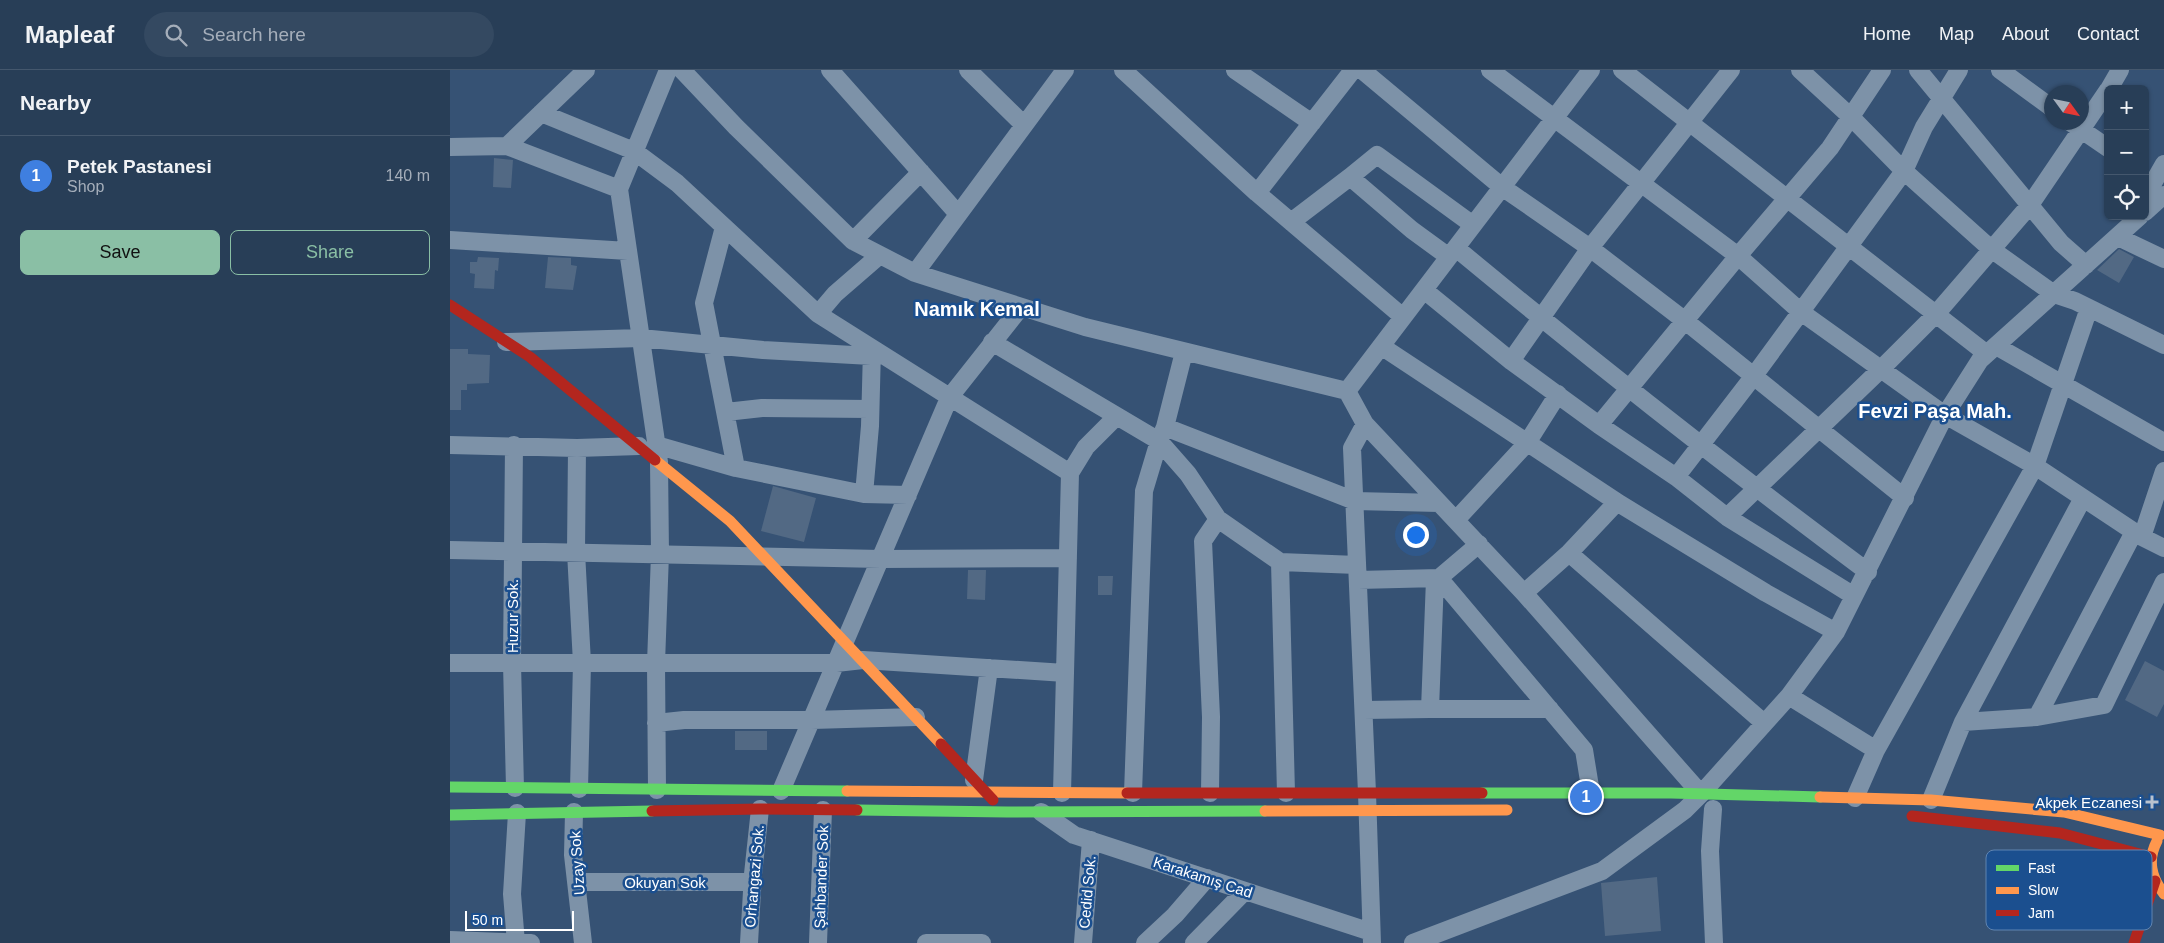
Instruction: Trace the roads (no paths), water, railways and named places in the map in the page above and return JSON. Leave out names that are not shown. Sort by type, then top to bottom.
[{"type":"main road","points":[[450,305],[530,357],[652,451],[730,521],[863,660],[980,787],[1007,812]]},
{"type":"main road","points":[[450,787],[781,791],[980,787],[1062,793],[1591,793],[1931,800],[2064,812],[2162,834],[2154,846],[2152,853]]},
{"type":"main road","points":[[450,814],[760,809],[1007,812],[1517,810]]},
{"type":"main road","points":[[1666,810],[1717,809]]},
{"type":"main road","points":[[1903,816],[1932,817],[2060,833],[2124,850]]},
{"type":"main road","points":[[2152,873],[2164,894]]},
{"type":"main road","points":[[2152,890],[2155,881]]},
{"type":"main road","points":[[2134,943],[2138,930]]},
{"type":"street","points":[[507,146],[586,70]]},
{"type":"street","points":[[658,790],[656,663],[660,554],[641,338],[619,188],[668,70]]},
{"type":"street","points":[[682,70],[736,127],[853,241],[915,273],[1085,327],[1347,391],[1365,424],[1524,593],[1701,794]]},
{"type":"street","points":[[830,70],[958,214]]},
{"type":"street","points":[[968,70],[1024,126]]},
{"type":"street","points":[[915,273],[1065,70]]},
{"type":"street","points":[[1123,70],[1258,193],[1403,317]]},
{"type":"street","points":[[1234,70],[1312,123]]},
{"type":"street","points":[[1258,193],[1354,70]]},
{"type":"street","points":[[1362,70],[1502,187],[1590,248],[1684,320],[1905,498]]},
{"type":"street","points":[[1490,70],[1738,256],[1801,312],[1945,416],[2035,466],[2138,534],[2164,548]]},
{"type":"street","points":[[1347,391],[1591,70]]},
{"type":"street","points":[[1622,70],[1936,314],[1992,350],[2063,386],[2164,442]]},
{"type":"street","points":[[1511,360],[1590,248],[1731,70]]},
{"type":"street","points":[[1800,70],[1851,117],[1904,171],[1991,249],[2054,294],[2089,308],[2164,345]]},
{"type":"street","points":[[1599,425],[1684,320],[1830,148],[1882,70]]},
{"type":"street","points":[[1918,70],[2061,243],[2086,265]]},
{"type":"street","points":[[1676,477],[1753,377],[1904,171],[1924,127],[1958,70]]},
{"type":"street","points":[[2000,70],[2044,102]]},
{"type":"street","points":[[2111,85],[2120,70]]},
{"type":"street","points":[[2089,111],[2104,94]]},
{"type":"street","points":[[541,113],[634,152],[677,183],[818,314],[871,352],[1070,473]]},
{"type":"street","points":[[1727,517],[1936,314],[2030,205],[2074,130]]},
{"type":"street","points":[[2082,130],[2104,145]]},
{"type":"street","points":[[450,147],[507,146],[619,188]]},
{"type":"street","points":[[1291,222],[1350,178],[1377,155],[1473,225]]},
{"type":"street","points":[[853,241],[921,172]]},
{"type":"street","points":[[2149,189],[2157,174]]},
{"type":"street","points":[[1350,178],[1412,230],[1452,253],[1540,318],[1702,444],[1756,489],[1868,572]]},
{"type":"street","points":[[2149,208],[2164,195]]},
{"type":"street","points":[[1412,943],[1602,871],[1685,810],[1789,696],[1836,632],[1868,572],[1945,416],[1980,360],[2130,224],[2164,259]]},
{"type":"street","points":[[724,227],[704,303],[736,468]]},
{"type":"street","points":[[450,240],[628,252]]},
{"type":"street","points":[[818,314],[835,294],[880,255]]},
{"type":"street","points":[[1424,290],[1511,360],[1599,425],[1676,477],[1727,517],[1854,596]]},
{"type":"street","points":[[781,791],[846,642],[948,398],[1021,307]]},
{"type":"street","points":[[1855,798],[1876,750],[2035,466],[2089,308]]},
{"type":"street","points":[[506,342],[641,338],[762,350],[871,352]]},
{"type":"street","points":[[992,342],[1117,416],[1162,434],[1355,501],[1439,503]]},
{"type":"street","points":[[1381,346],[1617,502],[1766,593],[1836,632]]},
{"type":"street","points":[[864,494],[870,409],[871,352]]},
{"type":"street","points":[[1133,793],[1144,491],[1162,434],[1184,352]]},
{"type":"street","points":[[1456,520],[1527,443],[1558,394]]},
{"type":"street","points":[[726,412],[762,408],[870,409]]},
{"type":"street","points":[[1062,793],[1070,473],[1086,447],[1117,416]]},
{"type":"street","points":[[1365,424],[1352,448],[1364,710],[1371,937]]},
{"type":"street","points":[[1162,434],[1218,519],[1280,562],[1357,572],[1437,578],[1479,544]]},
{"type":"street","points":[[450,445],[514,445],[652,451],[864,494],[908,494]]},
{"type":"street","name":"Huzur Sok.","points":[[514,445],[512,663],[515,788]]},
{"type":"street","points":[[577,448],[576,552],[582,663],[579,788]]},
{"type":"street","points":[[2037,717],[2138,534],[2164,471]]},
{"type":"street","points":[[1931,800],[1964,722],[2083,498]]},
{"type":"street","points":[[1524,593],[1569,553],[1617,502]]},
{"type":"street","points":[[1210,793],[1211,717],[1203,540],[1218,519]]},
{"type":"street","points":[[450,550],[880,559],[1068,558]]},
{"type":"street","points":[[1569,553],[1764,723]]},
{"type":"street","points":[[1280,562],[1286,793]]},
{"type":"street","points":[[1437,578],[1584,750],[1591,793]]},
{"type":"street","points":[[1430,709],[1437,578]]},
{"type":"street","points":[[1964,722],[2037,717],[2104,705],[2164,582]]},
{"type":"street","points":[[450,663],[836,663],[863,660],[1065,673]]},
{"type":"street","points":[[980,787],[989,668]]},
{"type":"street","points":[[1789,696],[1876,750]]},
{"type":"street","points":[[1364,710],[1550,709]]},
{"type":"street","points":[[656,724],[684,720],[812,720],[916,717]]},
{"type":"street","name":"Orhangazi Sok.","points":[[749,943],[760,809]]},
{"type":"street","points":[[1714,943],[1710,851],[1717,809]]},
{"type":"street","name":"Şahbander Sok","points":[[818,943],[823,810]]},
{"type":"street","name":"Uzay Sok","points":[[574,812],[573,855],[583,943]]},
{"type":"street","name":"Karakamış Cad","points":[[1041,812],[1074,835],[1245,890],[1371,937]]},
{"type":"street","points":[[516,943],[512,894],[517,814]]},
{"type":"street","name":"Cedid Sok.","points":[[1083,943],[1091,840]]},
{"type":"street","points":[[1145,943],[1175,915],[1207,878]]},
{"type":"street","name":"Okuyan Sok","points":[[577,882],[753,882]]},
{"type":"street","points":[[1194,943],[1245,890]]},
{"type":"street","points":[[450,940],[531,943]]},
{"type":"street","points":[[933,943],[979,943]]},
{"type":"place","name":"Petek Pastanesi","points":[[1586,797]]},
{"type":"place","name":"Akpek Eczanesi","points":[[2152,802]]},
{"type":"district","name":"Namık Kemal","points":[[977,309]]},
{"type":"district","name":"Fevzi Paşa Mah.","points":[[1935,411]]}]
